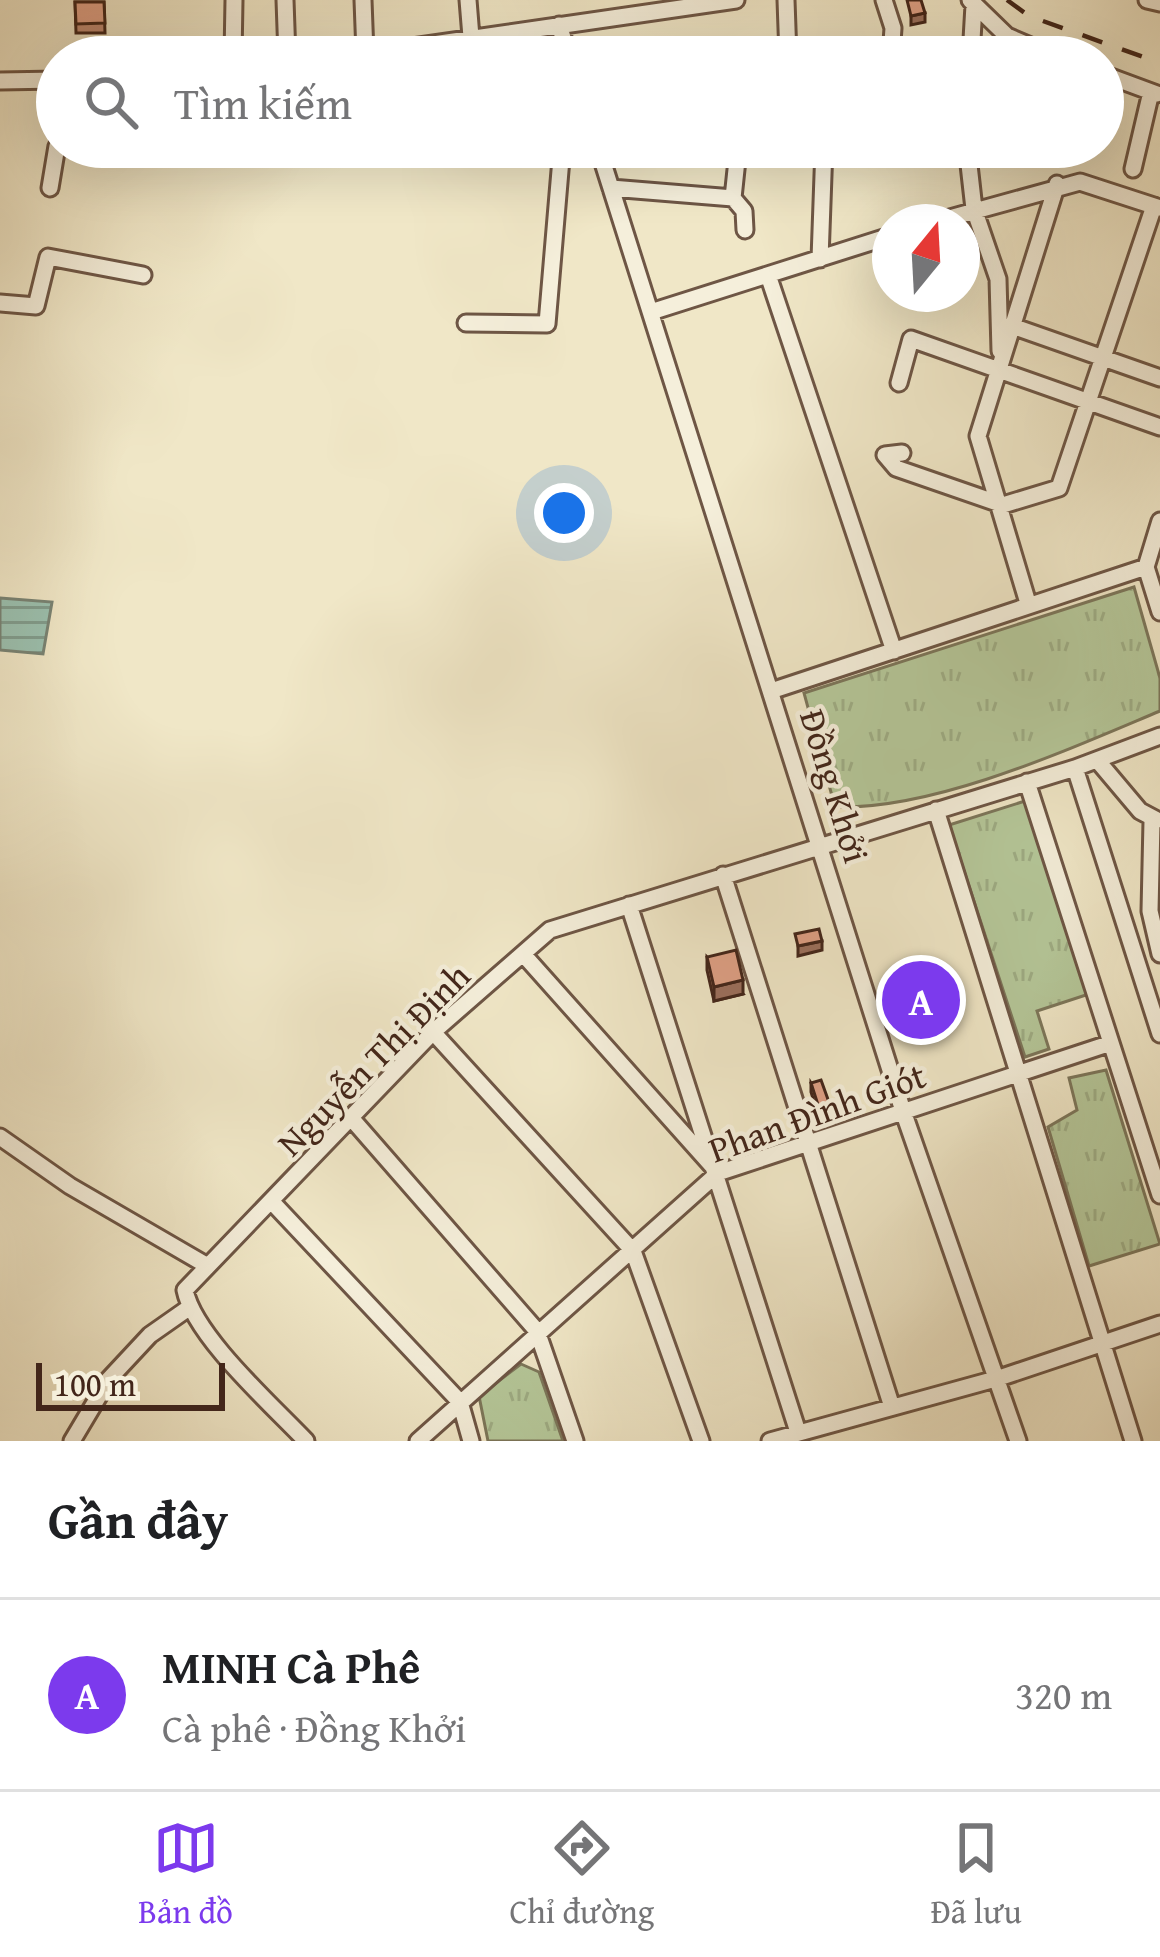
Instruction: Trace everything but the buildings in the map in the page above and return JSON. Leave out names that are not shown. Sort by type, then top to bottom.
[{"type":"street","points":[[233,36],[234,0]]},
{"type":"street","points":[[285,0],[286,36]]},
{"type":"street","points":[[363,0],[364,36]]},
{"type":"street","points":[[468,0],[471,36]]},
{"type":"street","points":[[485,36],[736,0]]},
{"type":"street","points":[[786,0],[787,36]]},
{"type":"street","points":[[884,0],[892,36]]},
{"type":"street","points":[[1147,0],[1160,3]]},
{"type":"street","points":[[971,36],[972,2]]},
{"type":"street","points":[[972,2],[1007,36]]},
{"type":"street","points":[[559,25],[562,36]]},
{"type":"street","points":[[0,81],[36,80]]},
{"type":"street","points":[[1124,82],[1155,93],[1133,169]]},
{"type":"street","points":[[50,188],[53,168]]},
{"type":"street","points":[[466,322],[547,324],[560,168]]},
{"type":"street","name":"Đồng Khởi","points":[[605,168],[654,311],[904,1111],[1018,1441]]},
{"type":"street","points":[[735,168],[733,198],[744,211],[745,230]]},
{"type":"street","points":[[820,259],[823,168]]},
{"type":"street","points":[[970,168],[973,204]]},
{"type":"street","points":[[902,453],[885,455],[896,468],[1003,505],[1059,488],[1157,207],[1080,182],[1057,184],[980,207]]},
{"type":"street","points":[[1028,603],[1003,505],[978,436],[1057,184]]},
{"type":"street","points":[[611,188],[733,198]]},
{"type":"street","points":[[980,226],[998,279],[1000,371]]},
{"type":"street","points":[[654,311],[872,242]]},
{"type":"street","points":[[1138,252],[1157,257]]},
{"type":"street","points":[[0,303],[36,306],[48,257],[143,275]]},
{"type":"street","points":[[768,275],[894,651]]},
{"type":"street","points":[[1012,326],[1160,378]]},
{"type":"street","points":[[899,383],[911,339],[1160,427]]},
{"type":"street","points":[[1160,521],[1146,567],[1160,612]]},
{"type":"street","points":[[774,690],[1146,567]]},
{"type":"street","name":"Nguyễn Thị Định","points":[[190,1307],[185,1290],[206,1265],[273,1203],[433,1032],[550,930],[1075,768],[1160,736]]},
{"type":"street","points":[[1097,760],[1156,820],[1150,911],[1160,954]]},
{"type":"street","points":[[1075,768],[1160,1034]]},
{"type":"street","points":[[1027,782],[1160,1195]]},
{"type":"street","points":[[936,810],[1133,1441]]},
{"type":"street","points":[[723,875],[892,1407]]},
{"type":"street","points":[[629,905],[798,1432]]},
{"type":"street","points":[[524,954],[718,1173]]},
{"type":"street","points":[[1149,998],[1160,981]]},
{"type":"street","points":[[433,1032],[633,1251],[701,1441]]},
{"type":"street","name":"Phan Đình Giót","points":[[418,1441],[718,1173],[1111,1043]]},
{"type":"street","points":[[352,1119],[538,1331],[575,1441]]},
{"type":"street","points":[[0,1137],[70,1186],[206,1265]]},
{"type":"street","points":[[273,1203],[460,1402],[471,1441]]},
{"type":"street","points":[[72,1441],[109,1379],[150,1334],[190,1307],[306,1441]]},
{"type":"street","points":[[770,1441],[998,1378],[1160,1324]]},
{"type":"green space","points":[[1134,587],[1160,678],[1160,711],[957,788],[915,799],[835,807],[804,693]]},
{"type":"green space","points":[[1025,801],[1089,994],[1037,1011],[1049,1049],[1025,1057],[949,825]]},
{"type":"green space","points":[[1106,1070],[1160,1244],[1089,1266],[1048,1127],[1077,1110],[1069,1078]]},
{"type":"green space","points":[[521,1364],[539,1372],[563,1441],[488,1441],[479,1396]]},
{"type":"shaded area","points":[[0,598],[52,602],[43,654],[0,650]]},
{"type":"railway","points":[[1007,0],[1029,16],[1085,36]]},
{"type":"railway","points":[[1124,50],[1160,63]]},
{"type":"place","name":"MINH Cà Phê","points":[[921,1000]]}]
